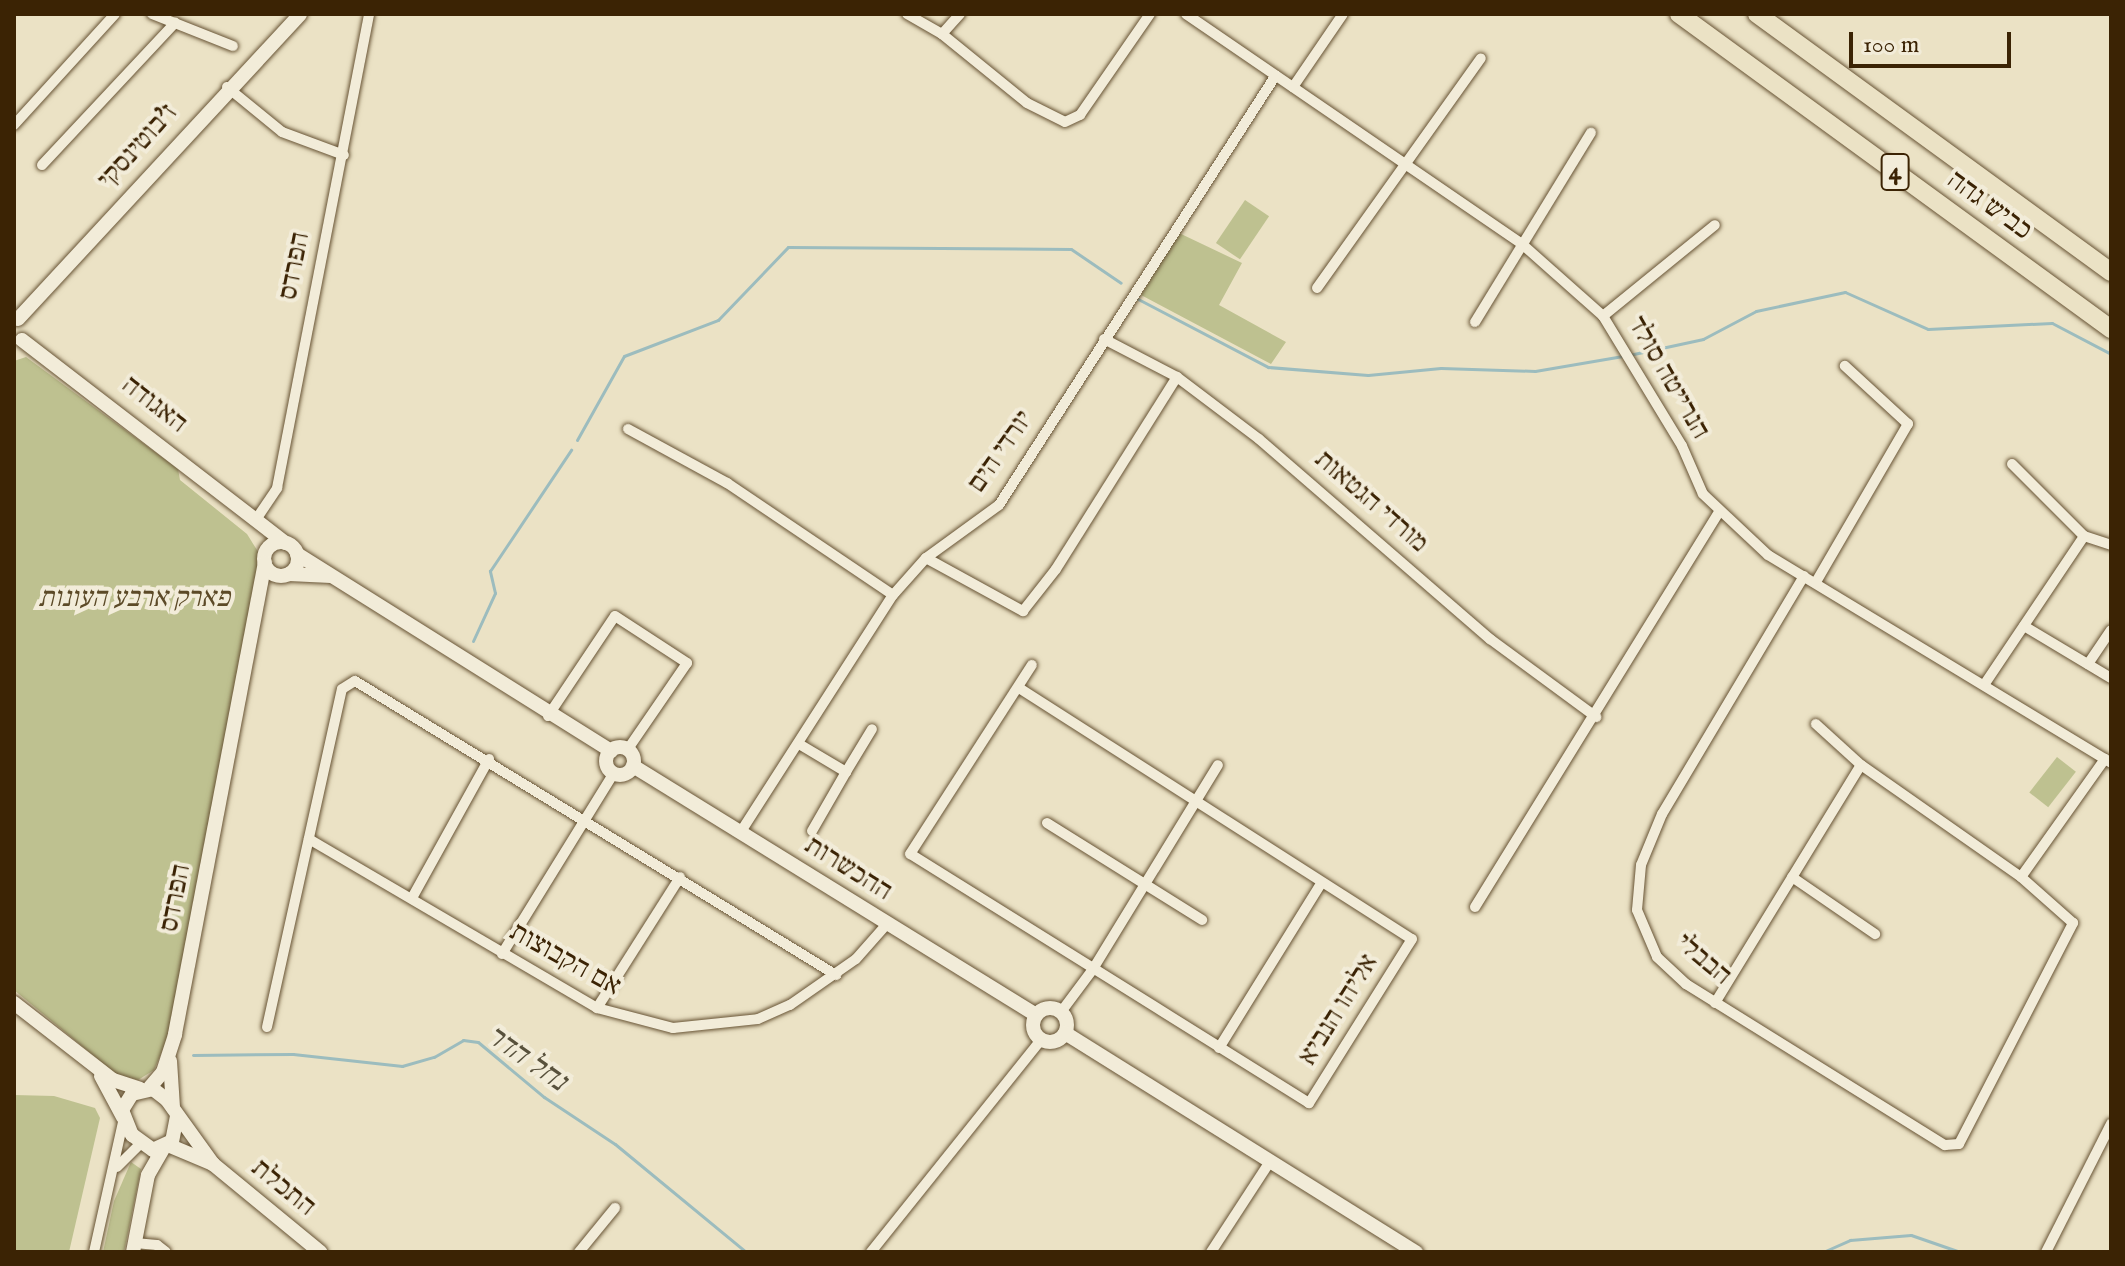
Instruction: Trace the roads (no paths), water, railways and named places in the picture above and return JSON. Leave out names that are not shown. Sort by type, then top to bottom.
[{"type":"highway","name":"כביש גהה","points":[[1679,14],[2111,329]]},
{"type":"highway","name":"כביש גהה","points":[[1757,14],[2111,272]]},
{"type":"street","points":[[14,125],[115,14]]},
{"type":"street","points":[[152,14],[233,46]]},
{"type":"street","name":"ז'בוטינסקי","points":[[16,318],[227,87],[300,14]]},
{"type":"street","name":"הפרדס","points":[[252,519],[277,488],[369,14]]},
{"type":"street","points":[[907,14],[942,34],[1027,103],[1065,122],[1080,115],[1150,14]]},
{"type":"street","points":[[942,34],[960,14]]},
{"type":"street","name":"הנרייטה סולד","points":[[1186,14],[1522,244],[1603,316],[1718,513],[1768,555],[2108,761]]},
{"type":"street","points":[[1293,87],[1343,14]]},
{"type":"street","points":[[42,165],[175,23]]},
{"type":"street","points":[[1317,288],[1481,58]]},
{"type":"street","name":"יורדי הים","points":[[740,833],[893,595],[926,558],[999,505],[1276,75]]},
{"type":"street","points":[[227,87],[282,132],[344,155]]},
{"type":"street","points":[[1475,322],[1591,133]]},
{"type":"street","points":[[1603,316],[1715,225]]},
{"type":"street","points":[[16,318],[18,344]]},
{"type":"street","name":"מורדי הגטאות","points":[[1104,339],[1177,377],[1323,491],[1490,639],[1596,717]]},
{"type":"street","name":"האגודה","points":[[18,344],[297,554]]},
{"type":"street","points":[[1816,582],[1908,424],[1845,366]]},
{"type":"street","points":[[926,558],[1023,611],[1056,569],[1177,377]]},
{"type":"street","points":[[628,429],[727,483],[893,595]]},
{"type":"street","points":[[2012,464],[2084,536],[2111,545]]},
{"type":"street","points":[[1475,907],[1596,717],[1718,513]]},
{"type":"street","name":"האגודה","points":[[252,519],[266,558]]},
{"type":"street","points":[[1984,685],[2084,536]]},
{"type":"street","points":[[286,543],[274,544],[266,558],[285,575],[331,576]]},
{"type":"street","points":[[297,554],[548,716],[611,751],[628,749],[687,663],[615,616],[548,716]]},
{"type":"street","name":"הפרדס","points":[[256,608],[285,575],[297,554]]},
{"type":"street","name":"הפרדס","points":[[175,1113],[170,1057],[266,558]]},
{"type":"street","name":"הבבלי","points":[[1804,576],[1662,814],[1641,865],[1637,910],[1657,957],[1715,1003],[1945,1145],[1959,1144],[2073,923],[2021,877]]},
{"type":"street","points":[[2024,626],[2111,678]]},
{"type":"street","points":[[2088,664],[2111,630]]},
{"type":"street","points":[[1019,688],[1032,665]]},
{"type":"street","points":[[267,1027],[342,689],[355,681],[366,684],[489,759],[836,975]]},
{"type":"street","name":"אליהו הנביא","points":[[1019,688],[1196,801],[1412,939],[1309,1103],[910,854],[1019,688]]},
{"type":"street","points":[[1816,724],[1861,765],[2021,877],[2108,761]]},
{"type":"street","points":[[812,831],[872,729]]},
{"type":"street","points":[[799,744],[846,772]]},
{"type":"street","points":[[611,751],[607,764],[614,773],[623,774],[633,766],[628,749]]},
{"type":"street","points":[[412,898],[489,759]]},
{"type":"street","points":[[1218,765],[1093,969],[1061,1012],[1065,1033],[1416,1252]]},
{"type":"street","points":[[1715,1003],[1861,765]]},
{"type":"street","name":"ההכשרות","points":[[633,766],[1036,1015]]},
{"type":"street","points":[[502,954],[614,773]]},
{"type":"street","points":[[1047,823],[1202,920]]},
{"type":"street","name":"אם הקבוצות","points":[[309,839],[597,1008],[673,1028],[730,1024],[790,1005],[836,975],[887,924]]},
{"type":"street","points":[[597,1008],[680,877]]},
{"type":"street","points":[[1792,877],[1875,934]]},
{"type":"street","points":[[1219,1048],[1322,882]]},
{"type":"street","points":[[14,1003],[96,1069],[118,1084],[145,1088],[175,1113],[177,1131],[148,1175],[134,1248],[157,1245],[166,1252]]},
{"type":"street","points":[[1061,1012],[1051,1008],[1036,1015],[1034,1031],[1041,1040],[1051,1042],[1065,1033]]},
{"type":"street","points":[[871,1252],[1041,1040]]},
{"type":"street","name":"הפרדס","points":[[145,1088],[170,1057]]},
{"type":"street","points":[[96,1069],[141,1146],[148,1175]]},
{"type":"street","points":[[94,1252],[125,1101],[145,1088]]},
{"type":"street","name":"התכלת","points":[[175,1113],[213,1164],[320,1252]]},
{"type":"street","points":[[2046,1252],[2111,1124]]},
{"type":"street","points":[[111,1179],[122,1159],[141,1146],[166,1146]]},
{"type":"street","name":"התכלת","points":[[166,1146],[213,1164]]},
{"type":"street","points":[[1211,1252],[1269,1163]]},
{"type":"street","points":[[579,1252],[615,1208]]},
{"type":"waterway","points":[[577,440],[624,356],[718,320],[788,247],[1071,249],[1121,283]]},
{"type":"waterway","points":[[1138,299],[1268,367],[1368,375],[1441,368],[1535,371],[1629,355],[1703,339],[1756,311],[1845,292],[1928,329],[2052,323],[2111,354]]},
{"type":"waterway","points":[[473,641],[495,593],[490,571],[571,450]]},
{"type":"waterway","name":"נחל הדר","points":[[193,1055],[293,1054],[402,1066],[434,1057],[463,1040],[478,1042],[544,1097],[615,1144],[746,1252]]},
{"type":"waterway","points":[[1823,1252],[1850,1240],[1911,1235],[1960,1252]]},
{"type":"park label","name":"פארק ארבע העונות","points":[[134,599]]}]
